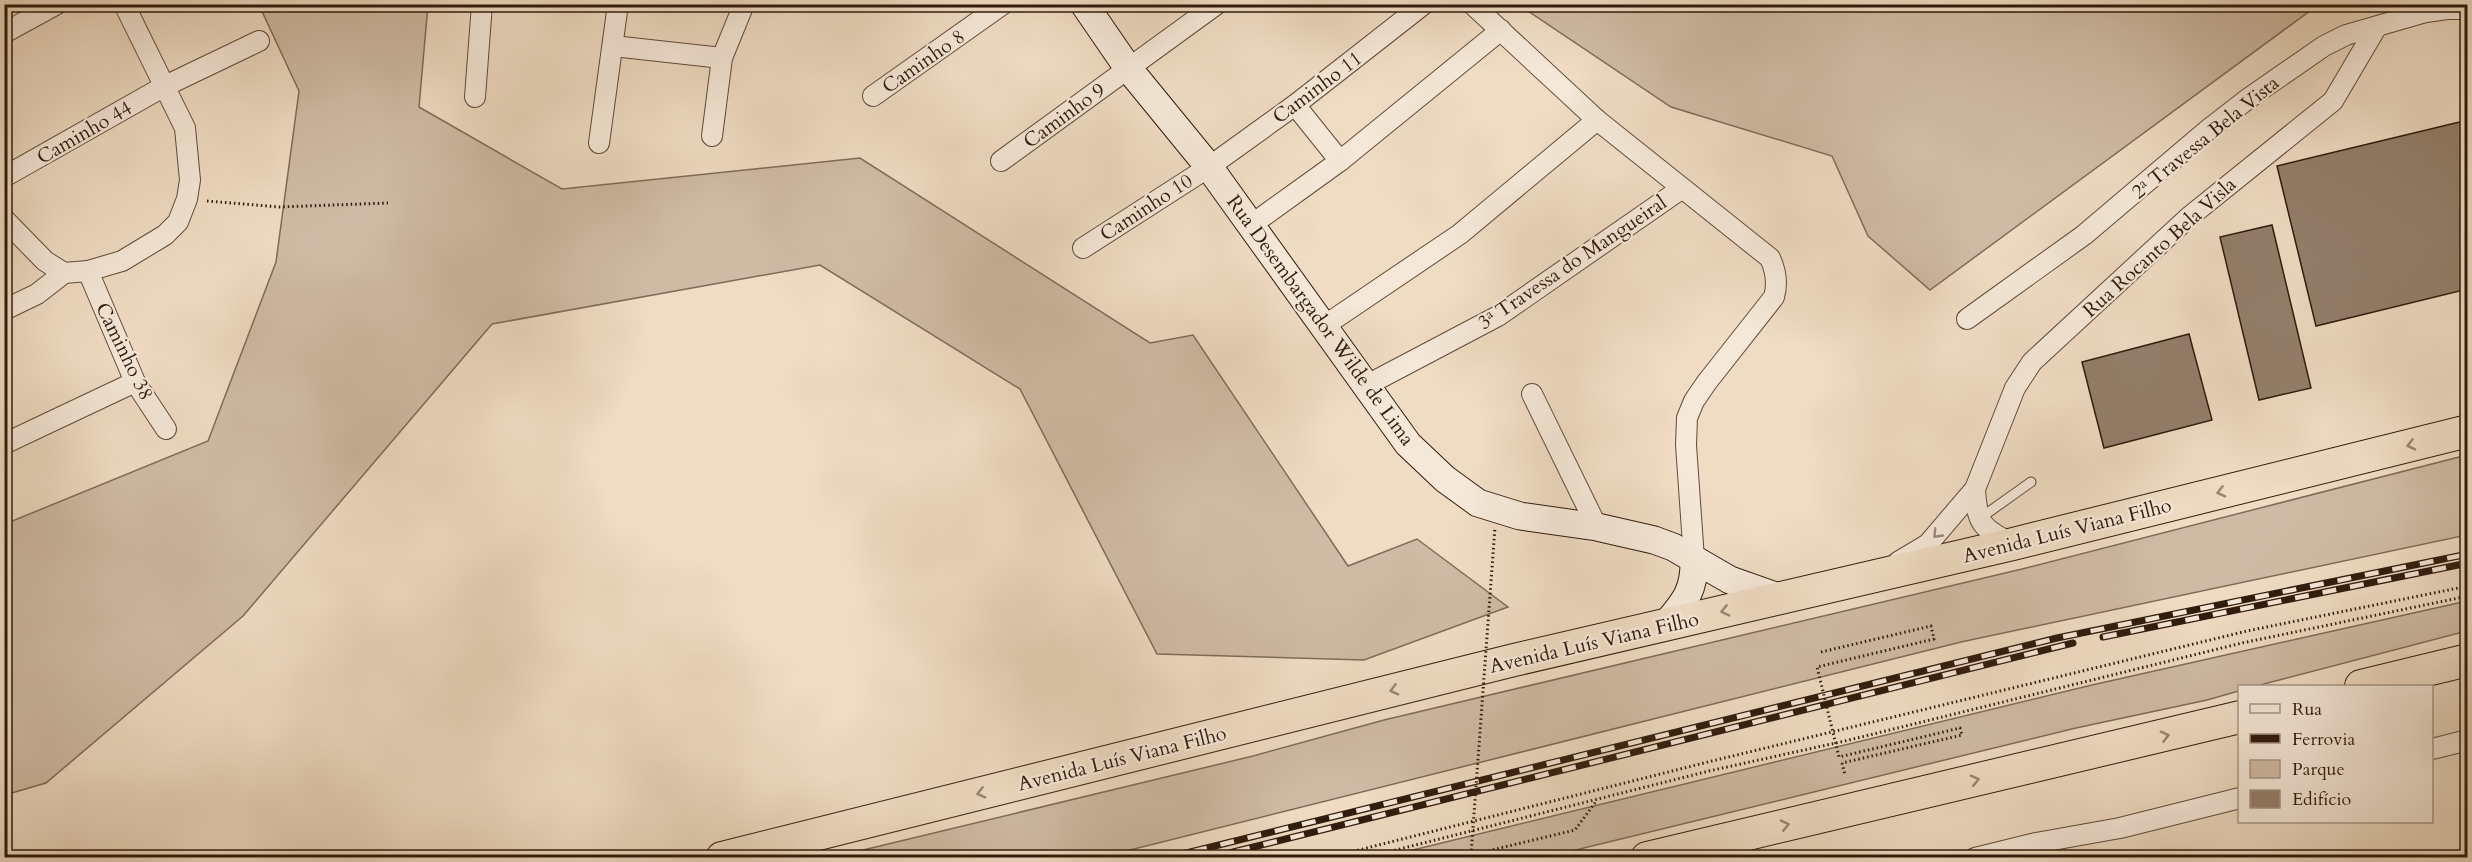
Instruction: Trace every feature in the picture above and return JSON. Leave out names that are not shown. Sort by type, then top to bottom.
[{"type":"highway","name":"Avenida Luís Viana Filho","points":[[722,858],[1493,665],[2013,544],[2468,431]]},
{"type":"highway","points":[[2369,685],[2468,660]]},
{"type":"highway","points":[[1647,858],[2238,717]]},
{"type":"main road","name":"Rua Desembargador Wilde de Lima","points":[[1084,4],[1128,68],[1209,167],[1408,444],[1444,479],[1478,503],[1520,516],[1597,527],[1654,540],[1673,547],[1730,580],[1781,598]]},
{"type":"main road","points":[[1665,625],[1681,607],[1692,588],[1694,559]]},
{"type":"main road","points":[[1731,858],[1754,832]]},
{"type":"street","points":[[4,33],[57,4]]},
{"type":"street","points":[[4,310],[37,294],[64,273],[88,271],[122,261],[165,235],[178,222],[187,199],[190,161],[185,128],[124,4]]},
{"type":"street","points":[[475,97],[482,4]]},
{"type":"street","points":[[599,143],[618,4]]},
{"type":"street","points":[[712,136],[722,58],[744,4]]},
{"type":"street","name":"Caminho 8","points":[[873,96],[1003,4]]},
{"type":"street","name":"Caminho 9","points":[[1000,161],[1217,4]]},
{"type":"street","name":"Caminho 11","points":[[1209,167],[1295,105],[1424,4]]},
{"type":"street","points":[[1472,4],[1597,120],[1770,258],[1776,274],[1777,288],[1774,297],[1694,401],[1687,418],[1686,445],[1694,559]]},
{"type":"street","name":"2ª Travessa Bela Vista","points":[[1967,319],[2084,235],[2249,98],[2324,46],[2346,36],[2426,12],[2468,9]]},
{"type":"street","name":"Rua Rocanto Bela Visla","points":[[1857,581],[1915,554],[1928,544],[1975,489],[2015,388],[2032,362],[2189,217],[2333,101],[2376,28]]},
{"type":"street","points":[[1251,225],[1340,161],[1501,30]]},
{"type":"street","name":"Caminho 44","points":[[4,177],[163,87],[259,41]]},
{"type":"street","points":[[613,46],[722,58]]},
{"type":"street","points":[[1295,105],[1340,161]]},
{"type":"street","points":[[1324,327],[1460,234],[1597,120]]},
{"type":"street","name":"Caminho 10","points":[[1083,248],[1209,167]]},
{"type":"street","name":"3ª Travessa do Mangueiral","points":[[1367,385],[1498,316],[1681,189]]},
{"type":"street","points":[[4,219],[45,261],[64,273]]},
{"type":"street","name":"Caminho 38","points":[[88,271],[135,382],[166,429]]},
{"type":"street","points":[[8,442],[135,382]]},
{"type":"street","points":[[1532,394],[1597,527]]},
{"type":"street","name":"Rua Rocanto Bela Visla","points":[[1975,489],[1978,519]]},
{"type":"street","points":[[1978,519],[1984,529],[2013,544]]},
{"type":"street","points":[[2433,749],[2468,740]]},
{"type":"street","points":[[1975,858],[2036,843],[2120,828],[2238,798]]},
{"type":"lane","points":[[1978,519],[2031,482]]},
{"type":"path","points":[[187,199],[279,207],[388,203]]},
{"type":"path","points":[[1471,855],[1495,527]]},
{"type":"path","points":[[1327,858],[1719,759],[2235,634],[2468,586]]},
{"type":"path","points":[[1364,858],[1709,771],[1845,741],[2242,643],[2468,596]]},
{"type":"path","points":[[1821,652],[1931,626],[1934,639],[1817,667],[1839,757],[1960,728],[1962,735],[1842,764],[1845,775]]},
{"type":"path","points":[[1462,858],[1575,830],[1598,799]]},
{"type":"green space","points":[[259,5],[428,5],[419,107],[562,189],[860,158],[1150,343],[1193,335],[1348,566],[1417,539],[1508,607],[1364,660],[1157,654],[1020,389],[820,265],[492,324],[243,616],[46,783],[5,795],[5,524],[208,441],[276,262],[299,91]]},
{"type":"green space","points":[[1519,5],[2318,5],[1930,290],[1868,236],[1832,156],[1671,107]]},
{"type":"green space","points":[[2467,455],[2467,535],[1961,642],[1102,857],[834,857],[1253,756],[1384,720],[2022,569]]},
{"type":"green space","points":[[2467,601],[2467,631],[2260,685],[2238,685],[2238,691],[2207,700],[2076,728],[1547,857],[1384,857],[2092,685]]},
{"type":"building","points":[[2468,120],[2468,289],[2316,326],[2277,166]]},
{"type":"building","points":[[2272,225],[2311,388],[2259,400],[2220,237]]},
{"type":"building","points":[[2189,334],[2212,420],[2104,448],[2082,362]]},
{"type":"railway","points":[[1166,858],[2057,638],[2468,554]]},
{"type":"railway","points":[[2103,637],[2468,563]]},
{"type":"railway","points":[[1209,858],[2073,643]]}]
